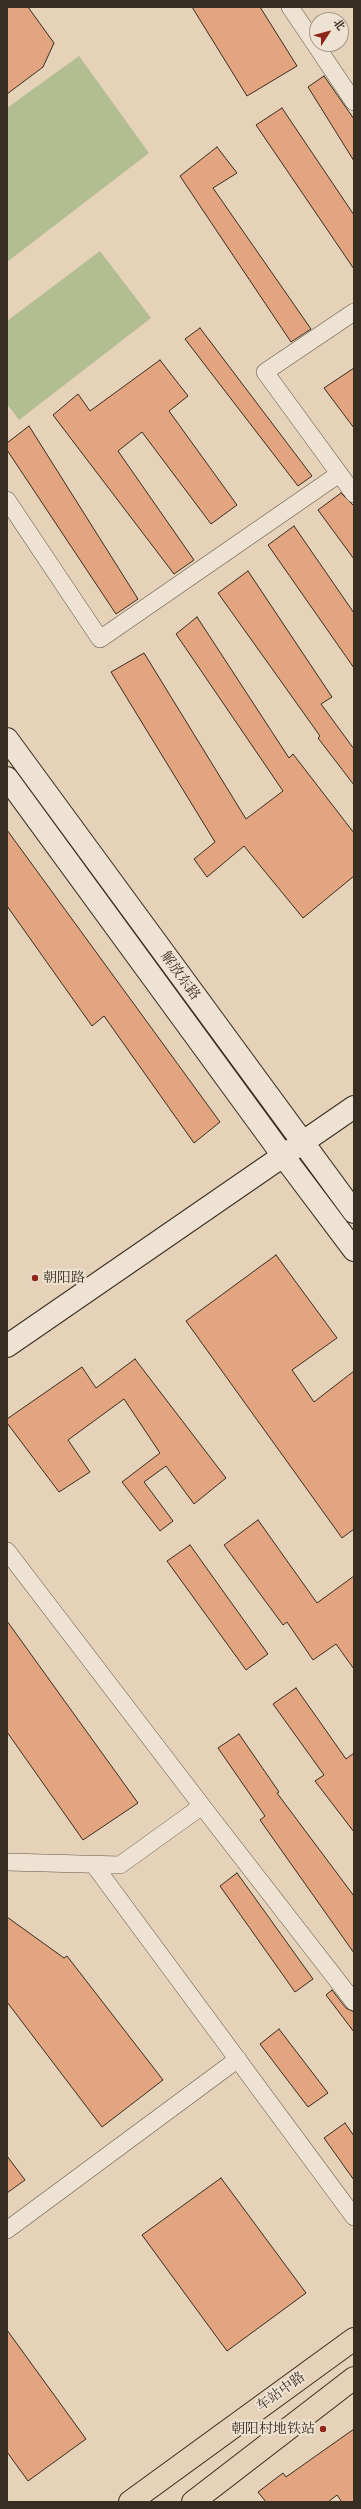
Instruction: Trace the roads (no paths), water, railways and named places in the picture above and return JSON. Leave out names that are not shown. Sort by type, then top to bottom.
[{"type":"main road","name":"解放东路","points":[[7,740],[305,1148],[354,1212]]},
{"type":"main road","name":"解放东路","points":[[7,778],[287,1162],[354,1250]]},
{"type":"main road","points":[[7,1362],[287,1162],[354,1107]]},
{"type":"main road","points":[[305,1148],[354,1122]]},
{"type":"main road","points":[[7,1346],[287,1162]]},
{"type":"main road","name":"车站中路","points":[[130,2502],[354,2339]]},
{"type":"main road","points":[[193,2502],[354,2378]]},
{"type":"street","points":[[290,7],[354,102]]},
{"type":"street","points":[[354,312],[265,372],[354,494]]},
{"type":"street","points":[[7,500],[100,639],[339,474]]},
{"type":"street","points":[[7,1551],[354,2002]]},
{"type":"street","points":[[7,1862],[120,1865],[202,1806]]},
{"type":"street","points":[[94,1865],[354,2217]]},
{"type":"street","points":[[7,2230],[238,2060]]},
{"type":"place","name":"朝阳路","points":[[35,1278]]},
{"type":"place","name":"朝阳村地铁站","points":[[323,2429]]}]
